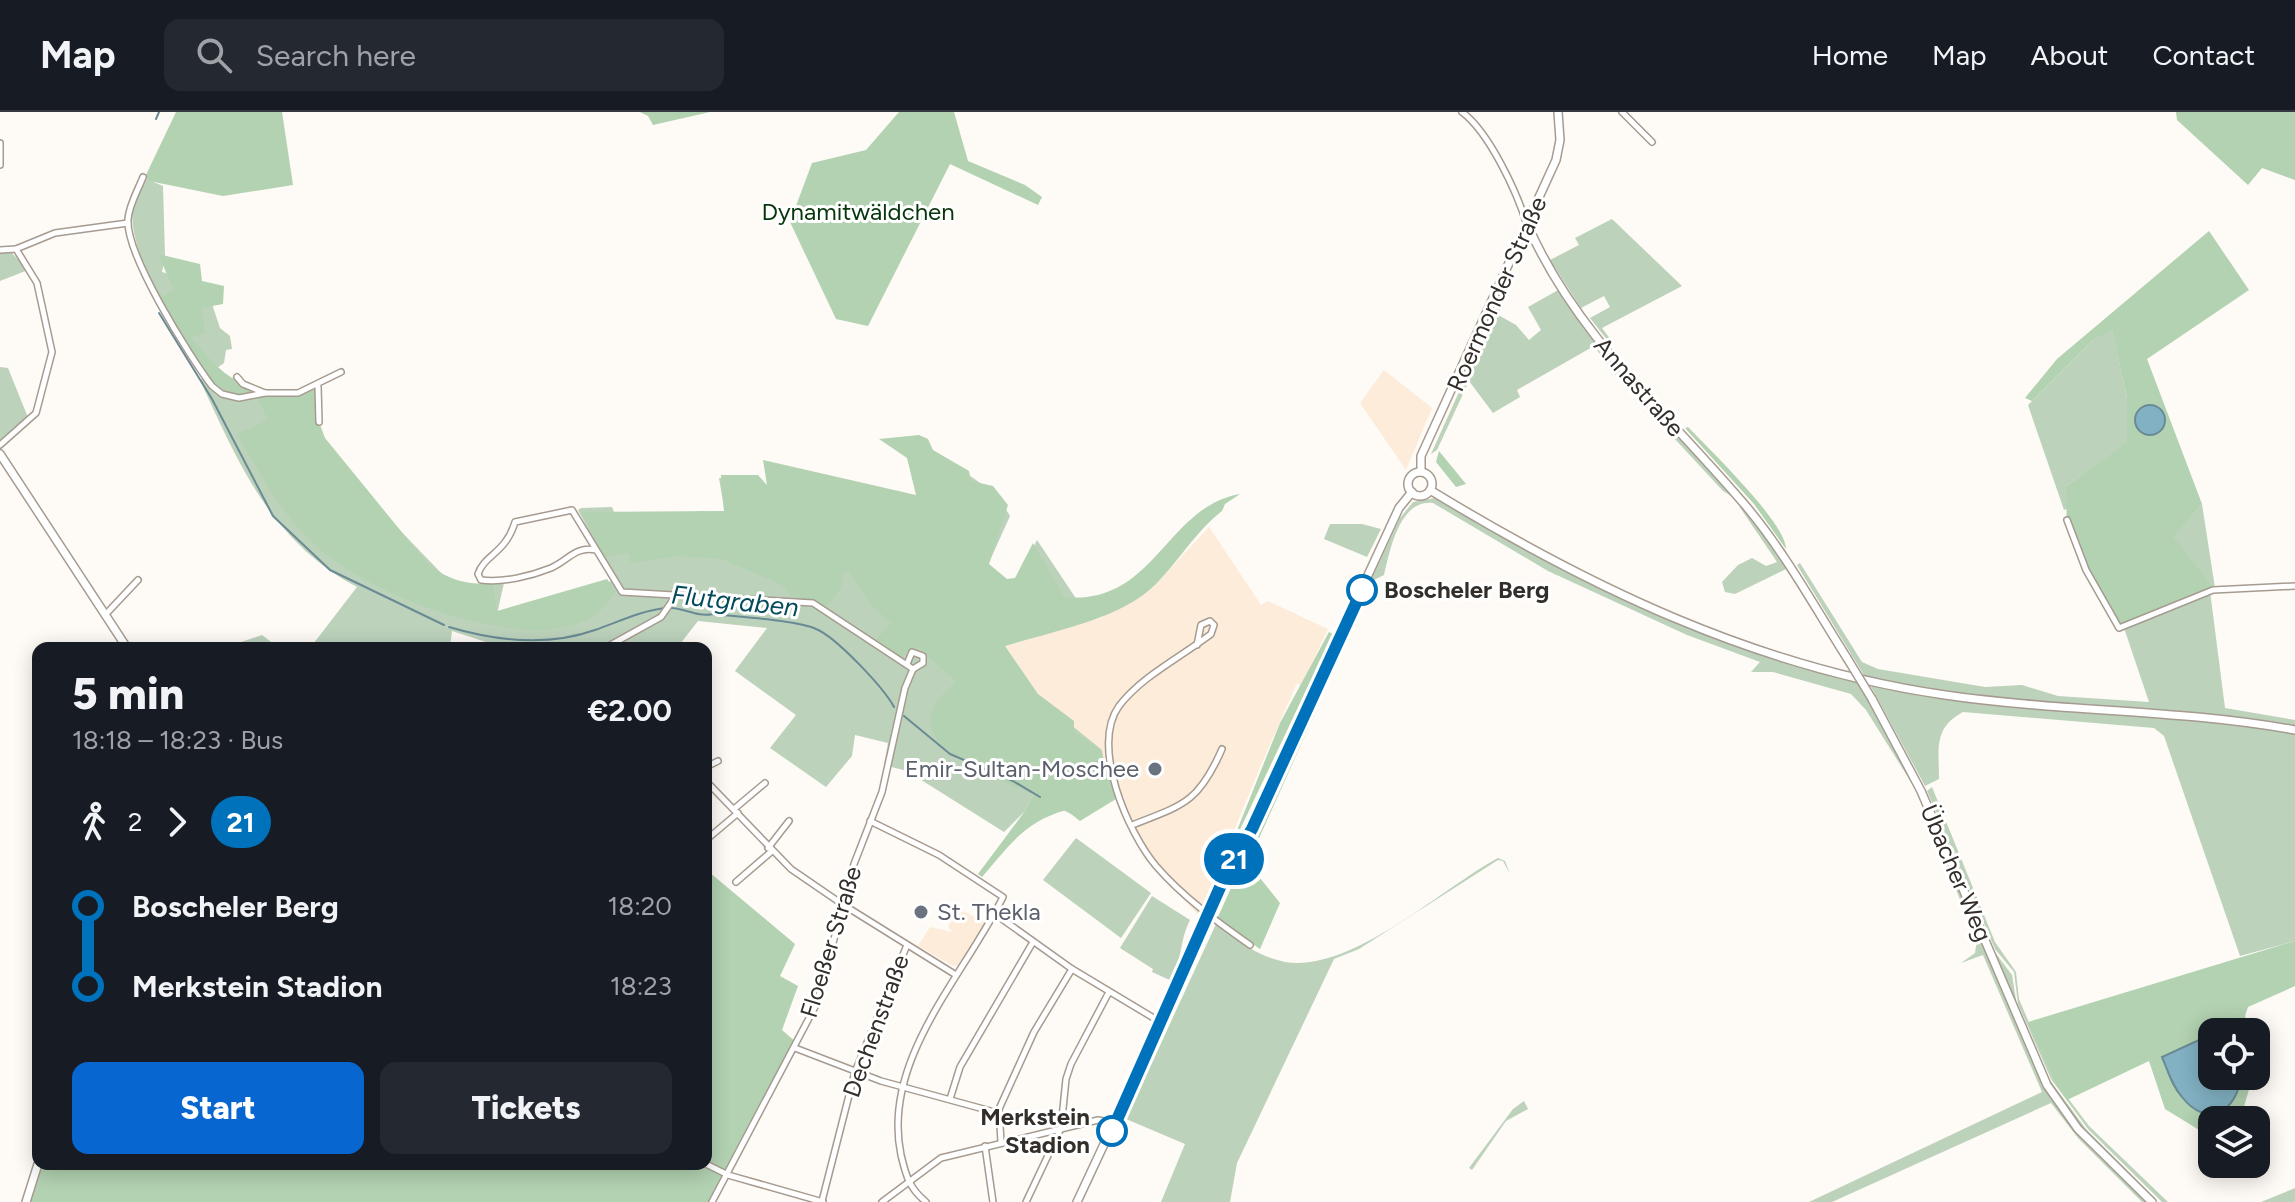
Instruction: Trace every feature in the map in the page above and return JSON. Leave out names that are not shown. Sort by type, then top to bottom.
[{"type":"main road","name":"Roermonder Straße","points":[[1421,472],[1421,456],[1559,152],[1558,112]]},
{"type":"main road","name":"Annastraße","points":[[1528,226],[1566,294],[1613,362],[1744,503],[1768,535]]},
{"type":"main road","points":[[0,454],[123,642]]},
{"type":"main road","points":[[1077,1202],[1399,508],[1412,492],[1410,477],[1421,472],[1430,476],[1430,490]]},
{"type":"main road","points":[[1412,492],[1421,496],[1430,490]]},
{"type":"main road","points":[[1430,490],[1521,545],[1613,593],[1702,631],[1816,668],[1944,695],[2295,730]]},
{"type":"main road","name":"Übacher Weg","points":[[1768,535],[1872,699],[1921,791],[2047,1085],[2078,1129],[2152,1202]]},
{"type":"main road","points":[[26,1202],[36,1170]]},
{"type":"street","points":[[1462,112],[1472,118],[1486,140],[1528,226]]},
{"type":"street","points":[[1624,113],[1652,142]]},
{"type":"street","points":[[0,143],[0,165]]},
{"type":"street","points":[[143,177],[128,223],[155,297],[212,386],[234,398],[265,393],[298,393],[318,386],[341,372]]},
{"type":"street","points":[[0,250],[16,249],[55,233],[128,223]]},
{"type":"street","points":[[0,445],[36,413],[52,352],[48,318],[37,283],[16,249]]},
{"type":"street","points":[[237,377],[243,384],[265,393]]},
{"type":"street","points":[[318,386],[319,422]]},
{"type":"street","points":[[596,550],[577,550],[550,568],[502,580],[481,580],[478,574],[480,568],[508,544],[515,522],[572,510],[596,550],[610,577],[624,593],[675,597],[667,611],[615,642]]},
{"type":"street","points":[[2067,520],[2086,570],[2119,628],[2213,590],[2295,586]]},
{"type":"street","points":[[106,614],[138,580]]},
{"type":"street","name":"Floeßer Straße","points":[[675,597],[813,603],[910,667],[882,792],[842,904],[817,1003],[712,1202]]},
{"type":"street","points":[[1197,645],[1201,625],[1210,621],[1214,631],[1197,645],[1133,691],[1119,707],[1111,723],[1107,746],[1111,770],[1132,825],[1158,868],[1209,916],[1250,945]]},
{"type":"street","points":[[1132,825],[1190,800],[1203,789],[1222,749]]},
{"type":"street","points":[[712,764],[718,761]]},
{"type":"street","points":[[712,834],[765,783]]},
{"type":"street","points":[[712,787],[770,850],[842,904],[957,975]]},
{"type":"street","points":[[736,882],[770,850],[789,821]]},
{"type":"street","points":[[870,821],[939,855],[1003,897],[922,1040],[903,1088],[898,1133],[907,1182],[926,1202]]},
{"type":"street","points":[[995,914],[1072,969],[1161,1023]]},
{"type":"street","points":[[950,1099],[960,1067],[1033,942]]},
{"type":"street","name":"Dechenstraße","points":[[823,1202],[855,1072],[907,944]]},
{"type":"street","points":[[1001,1142],[998,1113],[1034,1032],[1072,969]]},
{"type":"street","points":[[1026,1202],[1061,1128],[1066,1079],[1109,992]]},
{"type":"street","points":[[795,1048],[903,1088],[998,1113]]},
{"type":"street","points":[[882,1202],[941,1158],[1098,1120],[1115,1124]]},
{"type":"street","points":[[985,1146],[993,1202]]},
{"type":"street","points":[[712,1167],[728,1175],[823,1202]]},
{"type":"shaded area","points":[[1384,370],[1432,408],[1406,470],[1360,403]]},
{"type":"shaded area","points":[[1209,527],[1261,605],[1268,601],[1328,629],[1301,686],[1297,683],[1221,862],[1226,865],[1201,918],[1144,858],[1105,767],[1074,731],[1074,721],[1038,695],[1005,646],[1098,619],[1153,587]]},
{"type":"shaded area","points":[[960,909],[985,923],[960,965],[953,966],[918,946],[930,927],[952,932],[948,926]]},
{"type":"green space","points":[[176,112],[282,112],[293,185],[223,196],[149,181],[145,177]]},
{"type":"green space","points":[[640,112],[710,112],[653,125],[648,116]]},
{"type":"green space","name":"Dynamitwäldchen","points":[[899,112],[954,112],[968,161],[1025,185],[1042,197],[1038,205],[950,164],[868,326],[836,319],[790,222],[812,163],[866,150]]},
{"type":"green space","points":[[2176,112],[2295,112],[2295,180],[2262,168],[2248,185],[2177,120]]},
{"type":"green space","points":[[146,179],[163,186],[165,256],[162,272],[205,283],[220,328],[230,336],[232,349],[226,350],[224,363],[217,368],[246,387],[281,391],[316,419],[325,439],[389,519],[446,578],[461,586],[504,583],[497,614],[615,580],[578,510],[581,508],[612,507],[614,512],[679,514],[702,511],[725,514],[719,478],[750,478],[817,549],[969,475],[997,495],[1010,516],[987,567],[1014,587],[1037,540],[1081,606],[999,643],[1038,698],[1102,750],[1105,768],[1077,817],[1033,795],[1025,811],[1004,832],[907,771],[884,765],[888,743],[855,735],[852,756],[826,787],[770,748],[796,715],[735,671],[767,628],[698,621],[682,642],[486,642],[452,631],[451,642],[315,642],[357,587],[302,547],[280,524],[244,471],[200,380],[205,377],[149,278],[132,221],[134,197]]},
{"type":"green space","points":[[1612,219],[1682,286],[1602,328],[1611,340],[1608,341],[1590,318],[1610,307],[1604,296],[1581,308],[1550,260],[1579,245],[1575,238]]},
{"type":"green space","points":[[2209,231],[2249,290],[2147,359],[2202,504],[2173,537],[2215,588],[2124,628],[2101,597],[2071,539],[2065,487],[2127,443],[2127,398],[2112,330],[2092,341],[2032,401],[2025,398],[2057,359]]},
{"type":"green space","points":[[0,250],[12,253],[28,270],[0,281]]},
{"type":"green space","points":[[158,254],[200,264],[202,281],[224,286],[223,304],[201,308],[205,332],[191,338],[231,378],[266,393],[229,393],[208,378],[159,299],[174,290]]},
{"type":"green space","points":[[1560,289],[1624,380],[1617,377],[1594,346],[1517,390],[1520,397],[1493,413],[1469,381],[1437,450],[1431,454],[1500,301],[1500,316],[1516,325],[1529,340],[1541,330],[1528,307]]},
{"type":"green space","points":[[2112,329],[2127,398],[2127,444],[2065,487],[2069,508],[2064,510],[2028,405],[2092,341]]},
{"type":"green space","points":[[0,367],[8,368],[29,420],[0,440]]},
{"type":"green space","points":[[1624,384],[1632,387],[1738,500],[1723,491]]},
{"type":"green space","points":[[318,388],[317,417],[325,438],[435,569],[458,580],[493,584],[497,611],[607,579],[616,592],[585,621],[557,628],[525,629],[490,625],[419,604],[356,575],[332,559],[290,518],[237,434],[268,420],[257,396],[295,396]]},
{"type":"green space","points":[[1688,427],[1761,505],[1783,537],[1786,549],[1754,504],[1685,428]]},
{"type":"green space","points":[[919,435],[928,439],[933,450],[969,471],[971,481],[993,486],[1008,505],[989,564],[1007,579],[1015,578],[1033,543],[1064,597],[1095,596],[1119,587],[1140,572],[1194,517],[1215,503],[1240,494],[1225,504],[1155,585],[1140,597],[1104,616],[1005,646],[1038,694],[1074,721],[1074,731],[1100,750],[1116,799],[1080,821],[1066,810],[1039,821],[1019,836],[982,877],[978,874],[1025,811],[1033,795],[963,761],[947,750],[935,736],[931,721],[935,704],[955,681],[920,648],[913,647],[901,659],[874,642],[891,623],[873,607],[848,570],[842,574],[841,588],[827,606],[791,596],[782,585],[722,559],[677,556],[631,563],[628,553],[605,557],[581,512],[724,511],[721,475],[758,475],[767,485],[763,460],[916,495],[907,458],[879,439]]},
{"type":"green space","points":[[1439,451],[1466,484],[1456,487],[1436,462]]},
{"type":"green space","points":[[1435,498],[1538,557],[1639,607],[1744,648],[1858,683],[1884,724],[1916,790],[1866,710],[1851,694],[1773,672],[1751,672],[1760,662],[1687,635],[1548,571],[1433,503],[1421,504],[1404,518],[1393,541],[1384,575],[1374,580],[1365,602],[1361,601],[1400,518],[1413,502]]},
{"type":"green space","points":[[2202,504],[2215,588],[2172,537]]},
{"type":"green space","points":[[1739,506],[1747,510],[1786,569],[1735,594],[1725,592],[1722,582],[1738,565],[1752,558],[1766,566],[1777,562]]},
{"type":"green space","points":[[1330,524],[1362,524],[1381,529],[1367,557],[1324,539]]},
{"type":"green space","points":[[1800,563],[1862,662],[1878,669],[1985,687],[2022,685],[2058,696],[2149,702],[2124,628],[2210,591],[2225,708],[2295,720],[2295,941],[2240,956],[2164,736],[2154,728],[1963,712],[1953,718],[1942,732],[1939,779],[1925,786],[1870,685],[1875,686],[1865,677],[1797,565]]},
{"type":"green space","points":[[1355,615],[1358,617],[1248,863],[1280,903],[1260,949],[1217,919]]},
{"type":"green space","points":[[1329,632],[1333,634],[1224,863],[1280,723]]},
{"type":"green space","points":[[262,635],[271,642],[241,642]]},
{"type":"green space","points":[[1932,787],[1995,942],[2016,972],[2019,999],[2052,1077],[2089,1126],[2168,1202],[2162,1202],[2088,1129],[2051,1079],[2018,1004],[2014,972],[1995,949],[1927,791]]},
{"type":"green space","points":[[1926,794],[1994,951],[2012,975],[2017,1006],[2049,1079],[2086,1129],[2159,1202],[2082,1129],[2048,1081]]},
{"type":"green space","points":[[1922,801],[2042,1083],[2073,1127],[2147,1202],[2142,1202],[2078,1138],[2051,1103],[1832,1202],[1809,1202],[2042,1092],[1983,955],[1961,963],[1975,953],[1977,940],[1923,811]]},
{"type":"green space","points":[[1076,838],[1151,893],[1121,938],[1043,880]]},
{"type":"green space","points":[[1498,858],[1505,861],[1510,874],[1503,861],[1498,860],[1359,949],[1334,959],[1237,1163],[1230,1202],[1161,1202],[1185,1144],[1126,1119],[1216,924],[1266,956],[1285,962],[1311,962],[1339,955],[1367,942]]},
{"type":"green space","points":[[712,875],[795,944],[780,976],[798,986],[782,1030],[797,1043],[709,1202],[28,1202],[38,1170],[712,1170]]},
{"type":"green space","points":[[1152,896],[1190,920],[1172,981],[1152,972],[1153,969],[1120,948]]},
{"type":"green space","points":[[2295,941],[2295,986],[2248,1007],[2246,1018],[2198,1018],[2198,1040],[2162,1057],[2175,1087],[2249,1090],[2244,1106],[2198,1106],[2198,1129],[2165,1109],[2149,1061],[2067,1100],[2052,1077],[2028,1022]]},
{"type":"green space","points":[[1524,1101],[1528,1109],[1506,1121],[1472,1170],[1469,1168],[1513,1109]]},
{"type":"green space","points":[[2295,1188],[2295,1202],[2261,1202]]},
{"type":"water","points":[[2150,405],[2156,406],[2164,414],[2164,426],[2156,434],[2150,435],[2144,434],[2136,426],[2135,420],[2136,414],[2144,406]]},
{"type":"water","points":[[2198,1040],[2198,1090],[2238,1090],[2234,1099],[2228,1106],[2198,1106],[2198,1110],[2192,1107],[2173,1083],[2162,1057]]},
{"type":"waterway","points":[[156,119],[159,112]]},
{"type":"waterway","name":"Flutgraben","points":[[159,313],[212,399],[273,516],[330,570],[444,625]]},
{"type":"waterway","name":"Flutgraben","points":[[449,627],[503,639],[559,639],[665,608],[795,623],[825,634],[847,652],[894,707]]},
{"type":"waterway","name":"Flutgraben","points":[[904,716],[950,754],[1013,781],[1040,797]]},
{"type":"bus line","name":"21","points":[[1112,1131],[1229,867],[1252,829],[1362,590]]},
{"type":"place","name":"Boscheler Berg","points":[[1362,590]]},
{"type":"place","name":"Emir-Sultan-Moschee","points":[[1155,769]]},
{"type":"place","name":"St. Thekla","points":[[921,912]]},
{"type":"place","name":"Merkstein Stadion","points":[[1112,1131]]}]
